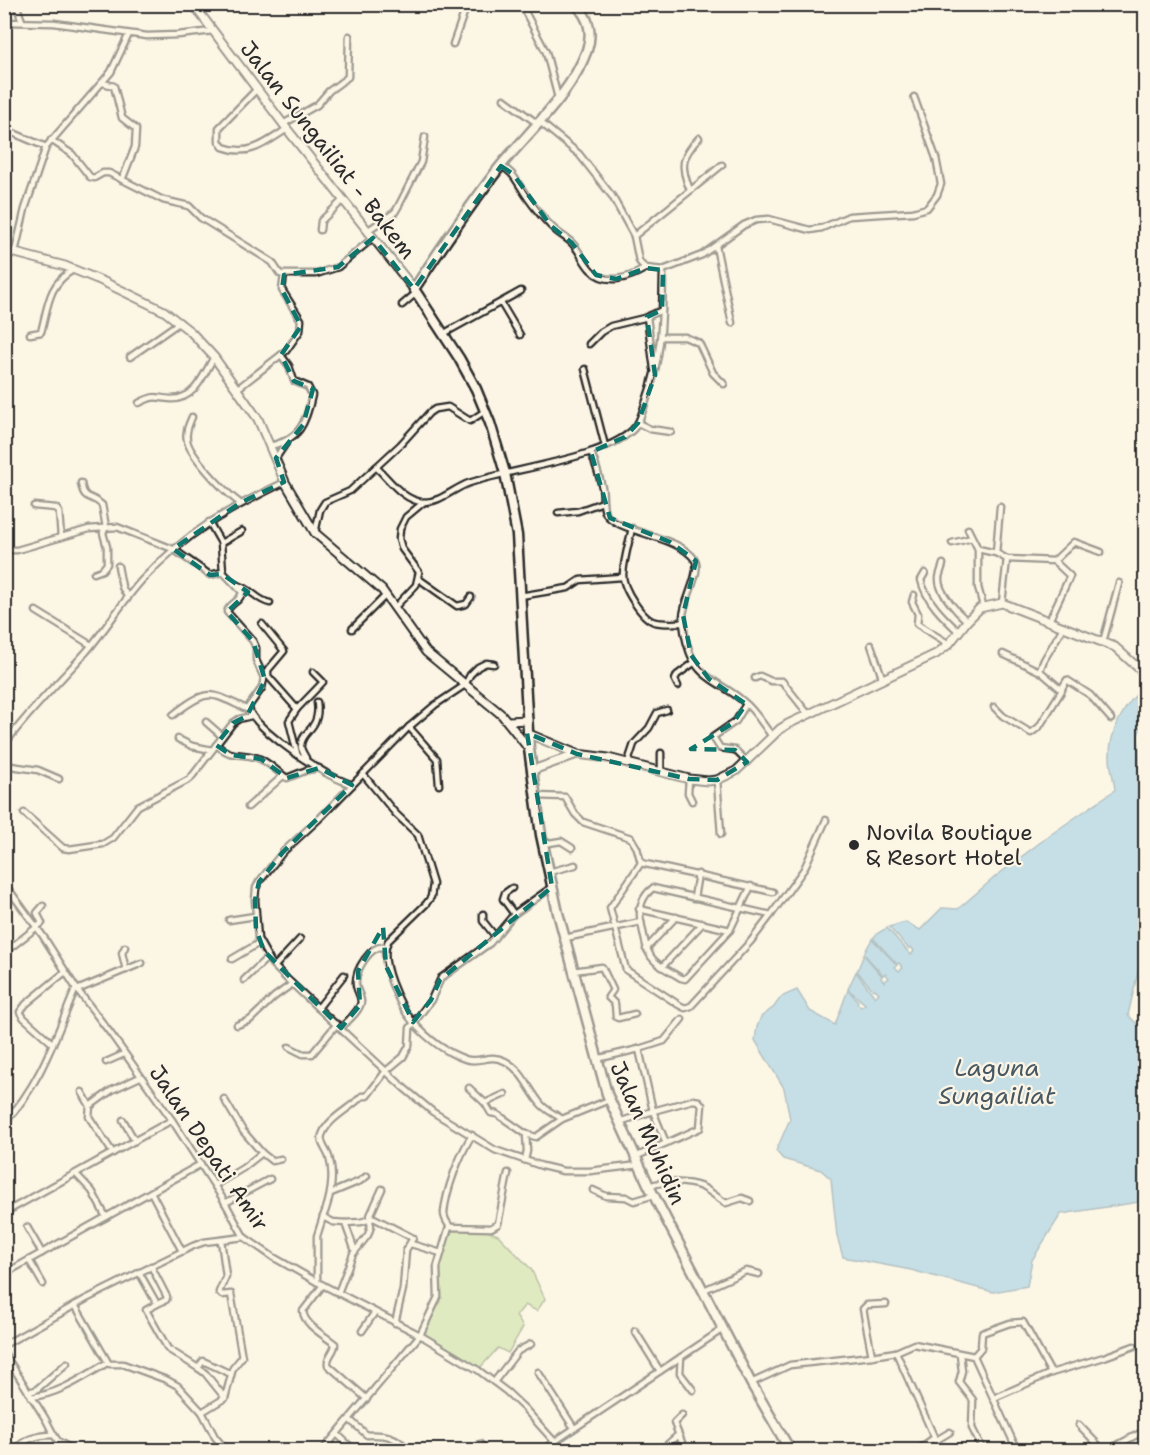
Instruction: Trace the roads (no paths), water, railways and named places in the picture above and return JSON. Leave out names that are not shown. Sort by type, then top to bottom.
[{"type":"highway","points":[[415,290],[455,226],[501,166],[539,123],[578,68],[587,51],[590,26],[585,14],[576,4]]},
{"type":"highway","name":"Jalan Muhidin","points":[[415,290],[476,388],[505,473],[517,535],[530,749],[543,844],[596,1059],[610,1100],[637,1164],[723,1329],[790,1450]]},
{"type":"street","points":[[16,4],[22,21]]},
{"type":"street","name":"Jalan Sungailiat - Bakem","points":[[193,4],[256,89],[415,290]]},
{"type":"street","points":[[453,44],[464,13],[470,4]]},
{"type":"street","points":[[521,4],[546,52],[558,98]]},
{"type":"street","points":[[4,22],[54,23],[129,34],[178,35],[213,31]]},
{"type":"street","points":[[15,252],[25,209],[46,147],[103,83],[119,58],[129,34]]},
{"type":"street","points":[[256,89],[219,128],[218,135],[223,147],[241,151],[252,150],[316,105],[329,91],[348,77],[349,36]]},
{"type":"street","points":[[103,83],[114,86],[122,118],[136,129],[135,147],[122,180]]},
{"type":"street","points":[[501,166],[513,174],[521,189],[551,226],[573,243],[590,270],[606,279],[616,279],[636,274],[646,268],[663,270],[677,266],[716,246],[744,225],[756,220],[769,219],[789,223],[802,230],[810,230],[822,228],[849,216],[913,212],[927,208],[937,195],[941,184],[936,158],[914,97]]},
{"type":"street","points":[[504,99],[579,154],[592,169],[620,209],[634,236],[639,261],[646,268]]},
{"type":"street","points":[[4,129],[46,147]]},
{"type":"street","points":[[367,231],[398,207],[421,162],[425,137]]},
{"type":"street","points":[[690,190],[684,175],[684,158],[687,150],[699,138]]},
{"type":"street","points":[[51,140],[72,154],[90,177],[94,178],[106,172],[163,200],[189,206],[201,218],[272,262],[280,274],[316,274],[338,267],[373,238]]},
{"type":"street","points":[[634,236],[722,165]]},
{"type":"street","points":[[320,230],[321,221],[343,200]]},
{"type":"street","points":[[716,246],[732,323]]},
{"type":"street","points":[[4,250],[102,281],[145,301],[180,322],[214,357],[258,419],[285,482],[315,533],[386,595],[426,652],[508,721],[530,749]]},
{"type":"street","points":[[30,333],[41,332],[55,285],[61,277],[73,270]]},
{"type":"street","points":[[395,607],[419,579],[419,572],[402,549],[399,539],[400,529],[406,516],[424,502],[441,498],[467,483],[591,452],[625,437],[638,423],[655,375],[662,337],[663,270]]},
{"type":"street","points":[[237,389],[286,351],[300,331],[301,320],[282,290],[284,275]]},
{"type":"street","points":[[402,305],[415,290]]},
{"type":"street","points":[[443,334],[521,291]]},
{"type":"street","points":[[501,303],[520,335]]},
{"type":"street","points":[[589,344],[611,326],[647,317],[662,310]]},
{"type":"street","points":[[647,317],[655,375]]},
{"type":"street","points":[[130,357],[180,322]]},
{"type":"street","points":[[662,337],[685,338],[699,343],[713,373],[724,384]]},
{"type":"street","points":[[276,458],[303,425],[312,395],[308,387],[294,381],[289,366],[281,355]]},
{"type":"street","points":[[139,403],[157,396],[172,399],[189,394],[197,386],[214,357]]},
{"type":"street","points":[[585,369],[605,446]]},
{"type":"street","points":[[315,533],[320,510],[325,502],[347,493],[400,445],[435,409],[452,408],[470,421],[485,411]]},
{"type":"street","points":[[192,417],[187,430],[187,443],[222,489],[240,503]]},
{"type":"street","points":[[638,423],[650,429],[671,432]]},
{"type":"street","points":[[269,446],[286,443]]},
{"type":"street","points":[[591,452],[602,488],[605,512],[610,518],[680,547],[696,561],[697,567],[686,598],[683,623],[690,655],[709,679],[746,704],[772,736]]},
{"type":"street","points":[[376,467],[407,497],[424,502]]},
{"type":"street","points":[[4,745],[46,693],[91,645],[128,598],[173,549],[209,522],[240,503],[285,482]]},
{"type":"street","points":[[81,483],[86,497],[102,505],[106,527],[104,533],[106,564],[102,570],[94,573]]},
{"type":"street","points":[[558,513],[578,511],[603,502]]},
{"type":"street","points":[[34,506],[57,508],[61,537]]},
{"type":"street","points":[[996,553],[1000,507]]},
{"type":"street","points":[[209,522],[221,543],[223,572],[227,578],[270,603]]},
{"type":"street","points":[[4,550],[17,550],[89,529],[117,527],[173,549],[210,575],[223,572]]},
{"type":"street","points":[[632,528],[622,577],[636,607],[649,620],[683,623]]},
{"type":"street","points":[[968,529],[978,549],[978,587],[984,606]]},
{"type":"street","points":[[221,543],[242,531]]},
{"type":"street","points":[[952,543],[972,538]]},
{"type":"street","points":[[1054,561],[1074,542],[1101,552]]},
{"type":"street","points":[[978,549],[996,553],[1007,559],[1054,561],[1070,575],[1049,621]]},
{"type":"street","points":[[1002,603],[1007,559]]},
{"type":"street","points":[[943,564],[939,579],[940,586],[952,605],[967,621]]},
{"type":"street","points":[[118,566],[122,588],[128,598]]},
{"type":"street","points":[[925,573],[921,580],[926,593],[959,632]]},
{"type":"street","points":[[520,596],[568,588],[580,580],[622,577]]},
{"type":"street","points":[[419,579],[457,606],[466,604],[471,597]]},
{"type":"street","points":[[1103,642],[1119,583]]},
{"type":"street","points":[[237,585],[242,595],[227,612],[253,640],[256,660],[264,678],[262,688],[250,704],[250,713]]},
{"type":"street","points":[[352,629],[386,595]]},
{"type":"street","points":[[914,595],[913,604],[918,614],[917,624],[949,644]]},
{"type":"street","points":[[529,734],[577,754],[628,762],[689,779],[717,780],[736,771],[772,736],[788,724],[936,654],[949,644],[974,612],[984,606],[1002,603],[1115,647],[1146,675]]},
{"type":"street","points":[[36,611],[91,645]]},
{"type":"street","points":[[262,624],[284,651],[268,670],[268,676],[297,709]]},
{"type":"street","points":[[1041,672],[1044,660],[1064,626]]},
{"type":"street","points":[[871,645],[883,680]]},
{"type":"street","points":[[1003,654],[1041,672],[1062,688]]},
{"type":"street","points":[[678,686],[675,680],[677,675],[695,662]]},
{"type":"street","points":[[494,664],[486,663],[478,667],[470,675],[465,685],[435,705],[409,728],[283,852],[256,888],[255,916],[260,943],[275,966],[292,984],[386,1071],[433,1112],[495,1150],[563,1171],[626,1167],[637,1164],[666,1143],[700,1128],[702,1105],[699,1101],[693,1100],[619,1122]]},
{"type":"street","points":[[297,753],[289,724],[297,709],[323,682],[313,672]]},
{"type":"street","points":[[754,678],[760,676],[771,681],[782,681],[808,714]]},
{"type":"street","points":[[994,707],[1003,716],[1031,733],[1039,727],[1067,680],[1090,695],[1111,719]]},
{"type":"street","points":[[173,715],[200,697],[211,694],[250,713],[270,734],[327,774],[352,784]]},
{"type":"street","points":[[307,759],[300,747],[316,722],[317,702]]},
{"type":"street","points":[[746,704],[736,721],[713,737],[720,748],[735,750],[747,762]]},
{"type":"street","points":[[628,762],[636,740],[649,728],[657,713],[667,710]]},
{"type":"street","points":[[24,813],[63,848],[103,844],[113,838],[138,806],[189,779],[233,723],[250,713]]},
{"type":"street","points":[[508,721],[528,720]]},
{"type":"street","points":[[206,722],[222,736]]},
{"type":"street","points":[[409,728],[437,759],[439,785]]},
{"type":"street","points":[[178,739],[192,746],[212,750]]},
{"type":"street","points":[[216,745],[231,755],[261,759],[283,776],[290,778],[307,770],[319,768]]},
{"type":"street","points":[[661,753],[661,770]]},
{"type":"street","points":[[533,770],[577,754]]},
{"type":"street","points":[[4,765],[38,770],[59,779]]},
{"type":"street","points":[[363,774],[395,813],[418,835],[433,884],[431,897],[426,904],[388,941],[385,947],[390,981],[433,1041],[454,1055],[470,1061],[490,1057],[505,1061],[521,1074],[542,1105],[562,1119]]},
{"type":"street","points":[[248,807],[283,776]]},
{"type":"street","points":[[689,779],[688,793],[692,801]]},
{"type":"street","points":[[717,780],[721,834]]},
{"type":"street","points":[[536,796],[565,797],[575,814],[584,822],[629,837],[637,849],[641,863]]},
{"type":"street","points":[[641,863],[610,907],[614,928],[628,972],[685,1008],[704,993],[771,915],[804,869],[826,820]]},
{"type":"street","points":[[543,844],[561,841],[572,848]]},
{"type":"street","points":[[641,863],[773,892]]},
{"type":"street","points":[[549,872],[575,865]]},
{"type":"street","points":[[694,898],[698,874]]},
{"type":"street","name":"Jalan Depati Amir","points":[[4,883],[76,989],[172,1120],[244,1237],[317,1282],[420,1335],[494,1382],[525,1409],[562,1450]]},
{"type":"street","points":[[751,886],[741,908],[730,930],[685,979],[650,958],[646,949],[639,909],[649,890],[653,888],[694,898],[741,908],[771,915]]},
{"type":"street","points":[[317,1282],[317,1236],[331,1193],[330,1157],[322,1142],[322,1135],[336,1118],[362,1096],[368,1094],[386,1071],[403,1057],[409,1046],[410,1028],[437,991],[441,978],[490,943],[514,914],[552,887]]},
{"type":"street","points":[[512,888],[505,893],[503,900],[514,914]]},
{"type":"street","points":[[4,900],[12,894]]},
{"type":"street","points":[[4,953],[42,923],[37,913],[43,906]]},
{"type":"street","points":[[639,909],[730,930]]},
{"type":"street","points":[[483,914],[483,921],[495,936]]},
{"type":"street","points":[[229,920],[255,916]]},
{"type":"street","points":[[646,949],[676,918]]},
{"type":"street","points":[[565,938],[641,922]]},
{"type":"street","points":[[662,967],[703,923]]},
{"type":"street","points":[[275,966],[300,939]]},
{"type":"street","points":[[232,959],[260,943]]},
{"type":"street","points":[[289,1047],[303,1054],[312,1054],[360,1005],[361,999],[356,984],[362,965],[374,950],[380,946],[385,947]]},
{"type":"street","points":[[125,947],[122,953],[126,970]]},
{"type":"street","points":[[244,980],[268,957]]},
{"type":"street","points":[[4,1123],[28,1094],[40,1072],[76,989],[142,963]]},
{"type":"street","points":[[573,971],[602,967],[612,990],[608,997],[615,1004],[616,1017],[635,1014]]},
{"type":"street","points":[[52,1043],[20,1012],[26,1004],[64,972]]},
{"type":"street","points":[[318,1008],[344,975]]},
{"type":"street","points":[[237,1026],[250,1020],[274,997],[292,984]]},
{"type":"street","points":[[596,1059],[664,1041],[682,1019]]},
{"type":"street","points":[[639,1049],[653,1111],[666,1143]]},
{"type":"street","points":[[106,1062],[124,1054]]},
{"type":"street","points":[[90,1106],[112,1090],[140,1077]]},
{"type":"street","points":[[469,1088],[492,1113],[526,1134],[538,1136],[572,1114],[610,1100]]},
{"type":"street","points":[[82,1092],[90,1106],[88,1116],[113,1153]]},
{"type":"street","points":[[485,1103],[505,1094]]},
{"type":"street","points":[[224,1099],[243,1131],[262,1153],[272,1161],[281,1159]]},
{"type":"street","points":[[123,1120],[135,1141]]},
{"type":"street","points":[[4,1213],[172,1120]]},
{"type":"street","points":[[525,1160],[526,1134]]},
{"type":"street","points":[[322,1450],[420,1335],[438,1297],[437,1268],[450,1227],[444,1214],[459,1159],[471,1135]]},
{"type":"street","points":[[214,1185],[243,1168],[262,1153]]},
{"type":"street","points":[[4,1274],[201,1164]]},
{"type":"street","points":[[450,1227],[491,1228],[496,1226],[502,1208],[503,1189],[508,1173]]},
{"type":"street","points":[[76,1174],[92,1191],[106,1217]]},
{"type":"street","points":[[331,1193],[367,1176]]},
{"type":"street","points":[[225,1203],[270,1179]]},
{"type":"street","points":[[649,1185],[662,1182],[693,1185],[702,1187],[726,1203],[742,1198],[750,1201]]},
{"type":"street","points":[[323,1217],[333,1222],[363,1222],[369,1218],[382,1189]]},
{"type":"street","points":[[593,1190],[606,1196],[626,1197],[634,1201],[654,1195]]},
{"type":"street","points":[[151,1192],[182,1251]]},
{"type":"street","points":[[369,1218],[374,1218],[411,1236],[413,1240],[406,1250],[403,1289],[395,1323]]},
{"type":"street","points":[[338,1293],[355,1251],[368,1235],[371,1226],[369,1218]]},
{"type":"street","points":[[345,1223],[355,1251]]},
{"type":"street","points":[[27,1227],[42,1253]]},
{"type":"street","points":[[4,1345],[75,1305],[182,1251],[204,1242],[244,1237]]},
{"type":"street","points":[[202,1412],[225,1398],[233,1367],[241,1358],[231,1294],[222,1295],[219,1292],[226,1276],[221,1240]]},
{"type":"street","points":[[411,1244],[441,1253]]},
{"type":"street","points":[[29,1260],[43,1284]]},
{"type":"street","points":[[151,1266],[166,1300],[146,1310],[165,1346],[175,1355],[198,1368],[225,1398]]},
{"type":"street","points":[[704,1290],[746,1271],[759,1274]]},
{"type":"street","points":[[139,1272],[157,1304]]},
{"type":"street","points":[[323,1285],[303,1311],[303,1315],[308,1323],[335,1344],[327,1361],[328,1365],[367,1399]]},
{"type":"street","points":[[872,1356],[863,1309],[867,1305],[886,1304]]},
{"type":"street","points":[[75,1305],[107,1363],[123,1364],[178,1386],[202,1412],[215,1437],[226,1450]]},
{"type":"street","points":[[362,1331],[375,1312]]},
{"type":"street","points":[[974,1356],[981,1348],[982,1333],[1010,1323],[1023,1323],[1051,1373]]},
{"type":"street","points":[[542,1450],[723,1329]]},
{"type":"street","points":[[635,1331],[660,1371]]},
{"type":"street","points":[[494,1382],[518,1351],[531,1344]]},
{"type":"street","points":[[752,1383],[790,1365],[896,1352],[914,1344],[974,1356]]},
{"type":"street","points":[[994,1398],[1051,1373],[1134,1346]]},
{"type":"street","points":[[896,1352],[940,1450]]},
{"type":"street","points":[[4,1353],[58,1441],[73,1450]]},
{"type":"street","points":[[960,1354],[962,1371],[959,1380],[973,1400],[972,1428],[982,1450]]},
{"type":"street","points":[[974,1356],[1017,1450]]},
{"type":"street","points":[[681,1358],[680,1373],[693,1390]]},
{"type":"street","points":[[198,1368],[203,1360],[231,1374]]},
{"type":"street","points":[[31,1396],[67,1363]]},
{"type":"street","points":[[31,1396],[45,1396],[72,1384],[107,1363]]},
{"type":"street","points":[[538,1372],[574,1428]]},
{"type":"street","points":[[682,1415],[674,1423],[685,1450]]},
{"type":"street","points":[[350,1419],[367,1435],[382,1434],[399,1441],[408,1450]]},
{"type":"street","points":[[1079,1425],[1103,1450]]},
{"type":"street","points":[[1108,1450],[1146,1430]]},
{"type":"street","points":[[917,1450],[950,1432]]},
{"type":"street","points":[[337,1434],[354,1450]]},
{"type":"street","points":[[16,1450],[29,1440],[54,1435]]},
{"type":"street","points":[[661,1450],[678,1436]]},
{"type":"street","points":[[480,1444],[486,1450]]},
{"type":"water","name":"Laguna Sungailiat","points":[[1145,686],[1145,716],[1138,735],[1140,766],[1146,788],[1145,941],[1128,1015],[1145,1032],[1145,1201],[1061,1214],[1032,1260],[1027,1286],[993,1292],[911,1270],[843,1257],[837,1236],[831,1179],[821,1170],[783,1159],[776,1151],[790,1119],[784,1088],[755,1040],[761,1017],[774,1007],[781,997],[797,990],[810,1011],[835,1025],[848,990],[861,1007],[865,1004],[848,989],[856,972],[875,997],[879,993],[873,990],[857,971],[864,955],[882,976],[884,982],[889,978],[883,975],[864,954],[872,939],[897,965],[895,967],[899,971],[903,968],[873,938],[878,933],[887,928],[911,955],[914,951],[911,947],[909,949],[889,927],[906,922],[920,930],[942,908],[958,909],[1050,835],[1115,790],[1110,761],[1112,737],[1125,709]]},
{"type":"place","name":"Novila Boutique & Resort Hotel","points":[[854,845]]}]
